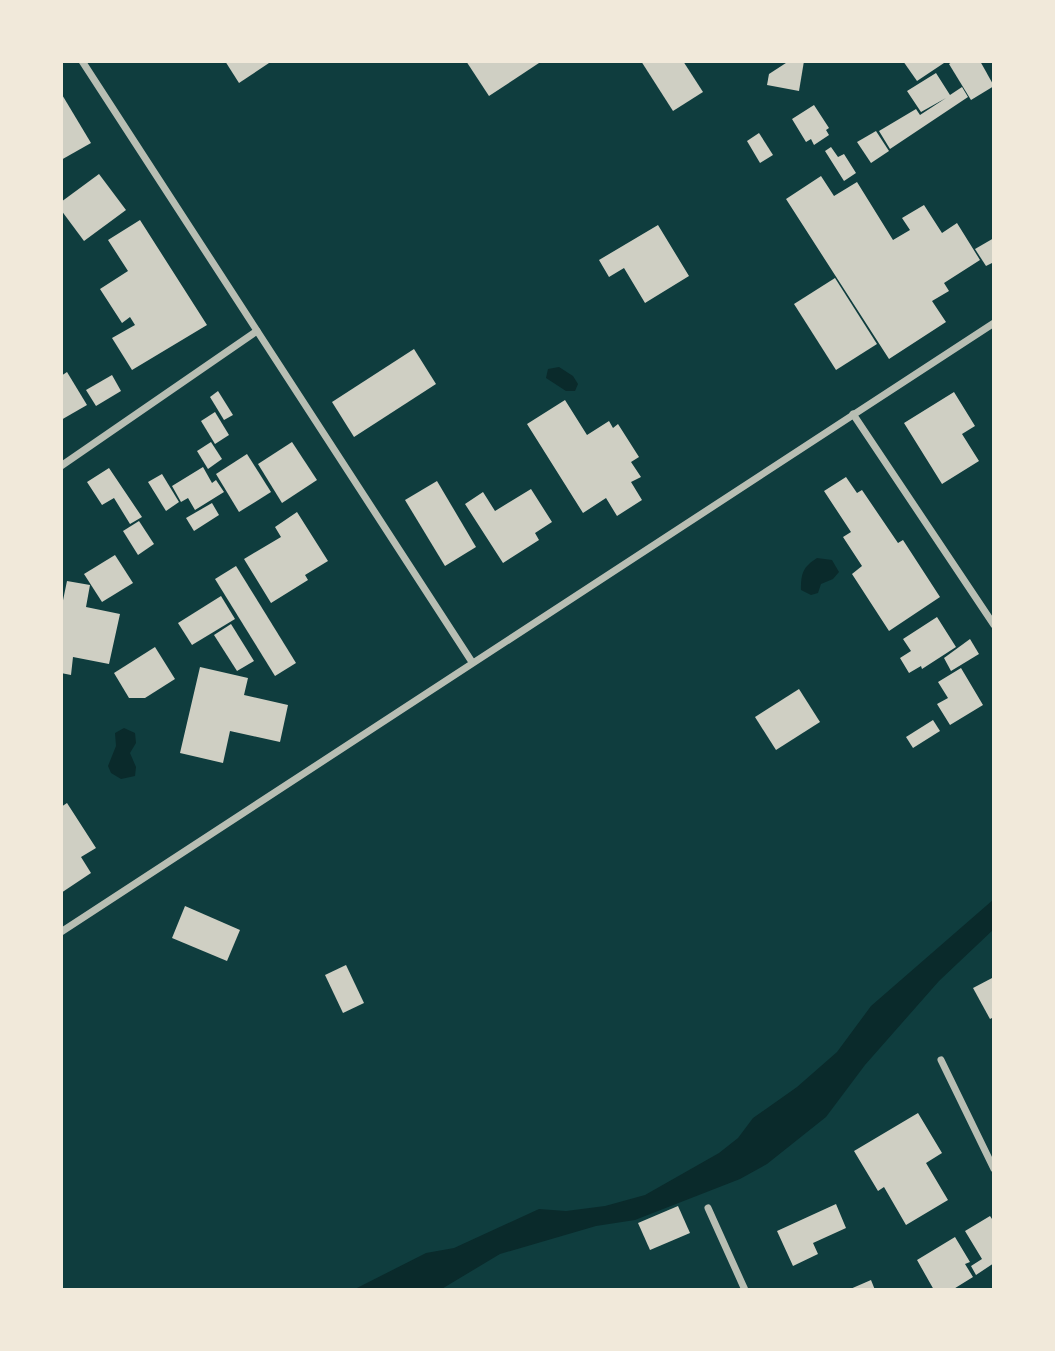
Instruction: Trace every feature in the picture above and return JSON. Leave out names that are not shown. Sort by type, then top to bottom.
[{"type":"street","points":[[82,61],[472,662]]},
{"type":"street","points":[[61,932],[994,323]]},
{"type":"street","points":[[61,466],[257,331]]},
{"type":"street","points":[[853,414],[994,625]]},
{"type":"street","points":[[941,1060],[994,1169]]},
{"type":"street","points":[[708,1208],[744,1290]]},
{"type":"water","points":[[559,367],[573,376],[578,384],[575,391],[566,391],[546,378],[548,369]]},
{"type":"water","points":[[817,558],[832,560],[839,572],[833,579],[821,584],[818,593],[811,595],[801,590],[802,579],[806,568]]},
{"type":"water","points":[[124,728],[135,733],[136,743],[130,753],[136,767],[135,776],[121,779],[111,773],[108,766],[116,746],[115,733]]},
{"type":"water","points":[[994,899],[994,929],[939,981],[865,1065],[826,1117],[767,1164],[740,1179],[635,1220],[596,1226],[500,1254],[440,1290],[353,1290],[426,1253],[454,1248],[539,1209],[566,1211],[605,1206],[645,1195],[719,1153],[738,1138],[753,1118],[797,1087],[837,1052],[871,1006]]},
{"type":"building","points":[[225,61],[272,61],[239,83]]},
{"type":"building","points":[[466,61],[542,61],[489,96]]},
{"type":"building","points":[[641,61],[683,61],[703,92],[673,111]]},
{"type":"building","points":[[789,61],[804,61],[799,91],[767,85],[769,74]]},
{"type":"building","points":[[903,61],[947,61],[917,81]]},
{"type":"building","points":[[953,61],[980,61],[994,86],[971,100],[949,64]]},
{"type":"building","points":[[936,73],[950,95],[962,87],[968,97],[890,149],[879,131],[916,109],[920,115],[946,98],[921,112],[907,91]]},
{"type":"building","points":[[61,93],[91,143],[61,160]]},
{"type":"building","points":[[814,105],[829,128],[826,130],[829,135],[814,145],[811,139],[806,142],[792,119]]},
{"type":"building","points":[[876,131],[889,151],[871,163],[857,142]]},
{"type":"building","points":[[759,133],[773,155],[760,163],[747,141]]},
{"type":"building","points":[[831,147],[838,157],[844,154],[856,173],[844,181],[825,151]]},
{"type":"building","points":[[99,174],[126,210],[84,241],[61,210],[61,202]]},
{"type":"building","points":[[821,176],[834,196],[857,182],[893,240],[910,230],[902,218],[924,205],[942,233],[957,223],[980,260],[944,283],[949,291],[932,301],[946,322],[889,359],[786,199]]},
{"type":"building","points":[[140,220],[207,325],[132,370],[112,338],[135,325],[130,317],[122,323],[100,289],[128,271],[108,240]]},
{"type":"building","points":[[658,225],[689,276],[645,303],[624,268],[609,277],[599,260]]},
{"type":"building","points":[[994,238],[994,262],[986,266],[975,249]]},
{"type":"building","points":[[835,278],[877,344],[836,370],[794,304]]},
{"type":"building","points":[[414,349],[436,384],[354,437],[332,402]]},
{"type":"building","points":[[67,372],[87,405],[61,420],[61,376]]},
{"type":"building","points":[[112,375],[121,391],[96,406],[86,390]]},
{"type":"building","points":[[218,391],[233,415],[224,420],[210,397]]},
{"type":"building","points":[[954,392],[975,426],[962,434],[979,461],[942,484],[904,423]]},
{"type":"building","points":[[565,400],[587,435],[609,421],[613,428],[618,424],[639,457],[631,462],[641,477],[631,482],[642,500],[617,516],[606,498],[583,513],[527,424]]},
{"type":"building","points":[[215,412],[229,435],[215,444],[201,421]]},
{"type":"building","points":[[211,442],[222,459],[208,469],[197,451]]},
{"type":"building","points":[[292,442],[317,480],[282,503],[258,464]]},
{"type":"building","points":[[247,454],[271,492],[239,512],[216,474]]},
{"type":"building","points":[[203,467],[212,483],[216,480],[224,492],[195,510],[188,498],[181,502],[172,486]]},
{"type":"building","points":[[109,468],[142,517],[130,524],[114,498],[102,505],[87,482]]},
{"type":"building","points":[[162,474],[179,502],[166,511],[148,482]]},
{"type":"building","points":[[846,477],[857,493],[862,490],[898,543],[903,540],[940,597],[889,631],[852,574],[862,566],[843,537],[851,532],[824,491]]},
{"type":"building","points":[[437,481],[476,547],[445,566],[405,500]]},
{"type":"building","points":[[531,489],[552,522],[535,533],[539,540],[503,563],[465,504],[483,492],[495,511]]},
{"type":"building","points":[[212,503],[219,515],[194,531],[186,518]]},
{"type":"building","points":[[297,512],[328,561],[305,575],[308,580],[271,603],[244,559],[281,537],[275,527]]},
{"type":"building","points":[[139,521],[154,544],[138,555],[123,531]]},
{"type":"building","points":[[115,555],[133,583],[102,602],[84,574]]},
{"type":"building","points":[[236,566],[296,663],[275,676],[215,579]]},
{"type":"building","points":[[67,581],[90,585],[86,607],[120,614],[109,664],[73,657],[71,675],[61,673],[61,610]]},
{"type":"building","points":[[221,596],[235,619],[192,645],[178,623]]},
{"type":"building","points":[[937,617],[956,647],[922,669],[921,666],[909,673],[900,658],[911,651],[903,639]]},
{"type":"building","points":[[231,624],[254,661],[237,671],[214,635]]},
{"type":"building","points":[[970,639],[979,654],[951,671],[944,658]]},
{"type":"building","points":[[155,647],[175,679],[145,698],[129,698],[114,673]]},
{"type":"building","points":[[200,667],[248,678],[244,695],[288,705],[280,742],[230,731],[223,763],[180,753]]},
{"type":"building","points":[[961,668],[983,705],[950,725],[937,704],[948,698],[938,682]]},
{"type":"building","points":[[799,689],[820,722],[776,750],[755,717]]},
{"type":"building","points":[[933,720],[940,731],[913,748],[906,737]]},
{"type":"building","points":[[67,803],[96,848],[81,857],[91,873],[61,893],[61,807]]},
{"type":"building","points":[[185,906],[240,930],[227,961],[172,938]]},
{"type":"building","points":[[346,965],[364,1003],[343,1013],[325,975]]},
{"type":"building","points":[[994,977],[994,1017],[990,1019],[973,988]]},
{"type":"building","points":[[918,1113],[942,1153],[926,1163],[948,1200],[906,1225],[884,1187],[878,1191],[854,1151]]},
{"type":"building","points":[[836,1204],[846,1228],[813,1243],[818,1254],[793,1266],[777,1231]]},
{"type":"building","points":[[678,1206],[690,1233],[650,1250],[638,1223]]},
{"type":"building","points":[[990,1216],[994,1222],[994,1263],[976,1275],[971,1266],[982,1259],[965,1231]]},
{"type":"building","points":[[955,1237],[970,1262],[965,1264],[973,1277],[952,1290],[934,1290],[917,1260]]},
{"type":"building","points":[[871,1280],[875,1290],[848,1290]]}]
